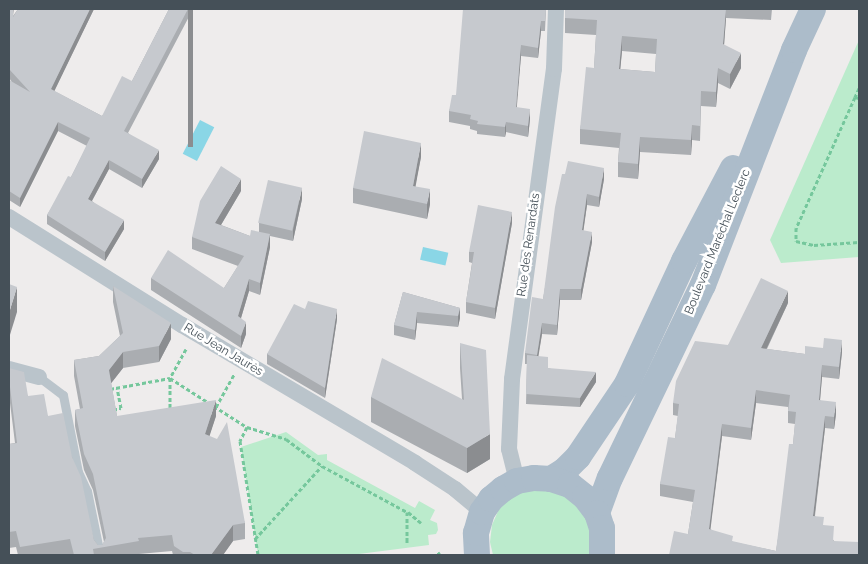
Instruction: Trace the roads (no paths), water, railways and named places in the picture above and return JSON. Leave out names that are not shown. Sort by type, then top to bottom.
[{"type":"main road","name":"Boulevard Maréchal Leclerc","points":[[551,478],[570,466],[578,457],[626,384],[684,261],[794,50],[813,9]]},
{"type":"main road","name":"Boulevard Maréchal Leclerc","points":[[596,513],[610,478],[703,285],[794,50]]},
{"type":"main road","points":[[476,555],[476,533],[482,512],[491,499],[517,481],[534,478],[551,478],[570,485],[585,497],[596,513],[602,528],[607,552]]},
{"type":"street","name":"Rue des Renardats","points":[[517,481],[509,448],[512,379],[554,69],[556,9]]},
{"type":"street","name":"Rue Jean Jaurès","points":[[9,217],[195,333],[439,479],[482,512]]},
{"type":"street","points":[[9,368],[39,376]]},
{"type":"lane","points":[[39,376],[63,395],[78,472],[87,491],[100,555]]},
{"type":"water","points":[[200,120],[214,127],[197,161],[183,154]]},
{"type":"water","points":[[423,247],[448,253],[445,266],[420,260]]}]
